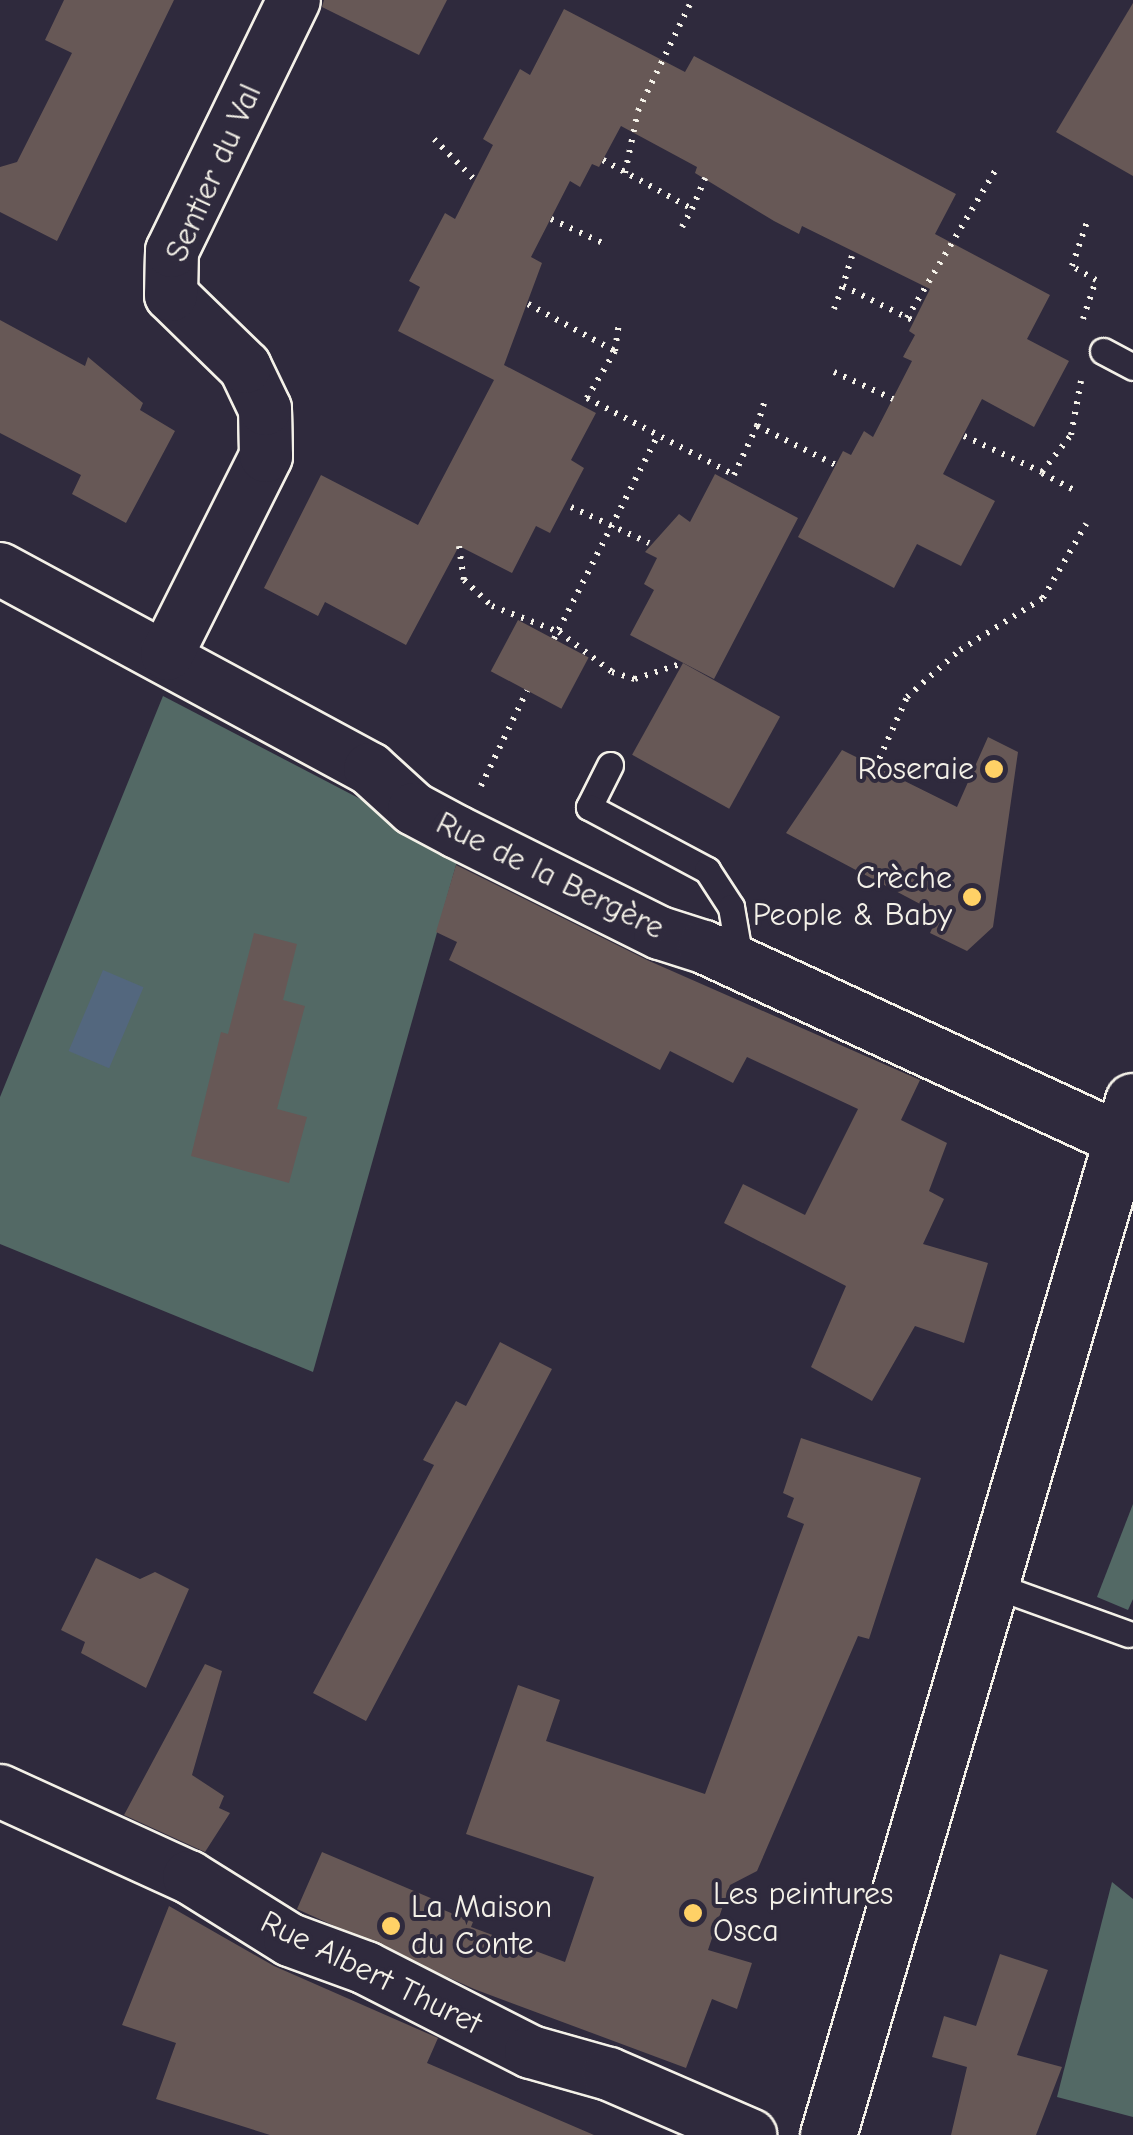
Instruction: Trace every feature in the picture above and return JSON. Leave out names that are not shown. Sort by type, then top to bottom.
[{"type":"main road","points":[[828,2135],[1128,1121]]},
{"type":"street","name":"Sentier du Val","points":[[167,654],[266,456],[266,409],[246,367],[172,296],[172,251],[294,0]]},
{"type":"street","name":"Rue de la Bergère","points":[[0,569],[167,654],[370,769],[414,809],[660,933],[1128,1121]]},
{"type":"street","name":"Rue Albert Thuret","points":[[0,1791],[189,1876],[290,1940],[366,1968],[531,2052],[609,2074],[750,2135]]},
{"type":"lane","points":[[1103,351],[1133,367]]},
{"type":"lane","points":[[610,765],[590,807],[708,870],[731,907],[741,965]]},
{"type":"lane","points":[[993,1586],[1128,1634]]},
{"type":"path","points":[[625,173],[638,111],[692,0]]},
{"type":"path","points":[[434,139],[476,180]]},
{"type":"path","points":[[603,160],[692,209]]},
{"type":"path","points":[[842,286],[910,319],[996,169]]},
{"type":"path","points":[[682,227],[704,178]]},
{"type":"path","points":[[551,220],[608,245]]},
{"type":"path","points":[[1078,335],[1096,280],[1072,266],[1087,222]]},
{"type":"path","points":[[834,309],[852,256]]},
{"type":"path","points":[[528,304],[615,351]]},
{"type":"path","points":[[619,323],[615,351],[586,398],[734,475],[764,403]]},
{"type":"path","points":[[1042,472],[1071,435],[1080,370]]},
{"type":"path","points":[[834,372],[893,399]]},
{"type":"path","points":[[757,426],[836,464]]},
{"type":"path","points":[[556,636],[658,435]]},
{"type":"path","points":[[964,436],[1076,490]]},
{"type":"path","points":[[571,508],[648,543]]},
{"type":"path","points":[[875,768],[906,697],[960,650],[1043,598],[1086,524]]},
{"type":"path","points":[[459,546],[464,580],[492,606],[556,636],[612,672],[635,679],[683,662]]},
{"type":"path","points":[[458,832],[527,691]]},
{"type":"green space","points":[[163,696],[460,851],[313,1372],[0,1244],[0,1097]]},
{"type":"green space","points":[[1133,1504],[1133,1599],[1128,1610],[1097,1597]]},
{"type":"green space","points":[[1112,1882],[1133,1899],[1133,2117],[1057,2097]]},
{"type":"water","points":[[103,970],[144,987],[109,1068],[69,1051]]},
{"type":"building","points":[[64,0],[174,0],[57,241],[0,212],[0,167],[17,162],[72,53],[45,40]]},
{"type":"building","points":[[324,0],[447,0],[419,55],[322,7]]},
{"type":"building","points":[[1133,3],[1133,176],[1056,132]]},
{"type":"building","points":[[564,9],[685,72],[694,56],[956,194],[935,234],[1050,295],[1027,339],[1069,361],[1034,427],[982,399],[943,474],[995,501],[961,566],[917,544],[894,588],[798,537],[843,451],[851,455],[864,431],[873,437],[912,361],[903,357],[915,335],[909,331],[930,289],[802,226],[799,234],[774,221],[695,173],[697,167],[621,126],[599,167],[592,164],[580,187],[570,181],[531,257],[542,263],[504,365],[596,413],[571,460],[584,468],[550,533],[536,526],[512,573],[459,546],[406,645],[325,602],[318,616],[264,588],[321,475],[418,525],[494,380],[398,331],[420,287],[409,281],[445,213],[455,219],[493,145],[483,139],[520,69],[530,75]]},
{"type":"building","points":[[0,320],[85,366],[88,357],[143,403],[140,410],[175,431],[126,523],[72,494],[81,475],[0,433]]},
{"type":"building","points":[[715,474],[798,518],[714,679],[630,635],[654,590],[644,584],[657,558],[645,552],[679,514],[690,522]]},
{"type":"building","points":[[518,620],[589,658],[561,709],[491,671]]},
{"type":"building","points":[[683,663],[780,717],[729,809],[632,755]]},
{"type":"building","points":[[988,737],[1018,752],[993,927],[967,951],[930,933],[939,914],[786,833],[842,750],[957,807]]},
{"type":"building","points":[[456,865],[647,960],[920,1080],[901,1120],[947,1143],[929,1191],[944,1199],[923,1244],[988,1263],[964,1343],[915,1326],[872,1401],[811,1367],[846,1286],[724,1223],[743,1184],[805,1215],[858,1109],[747,1057],[733,1083],[670,1051],[660,1070],[449,960],[457,942],[436,932]]},
{"type":"building","points":[[254,933],[297,944],[283,1000],[305,1006],[277,1109],[307,1117],[289,1183],[191,1156],[221,1032],[228,1034]]},
{"type":"building","points":[[500,1342],[552,1369],[366,1721],[313,1693],[434,1465],[423,1460],[456,1401],[466,1406]]},
{"type":"building","points":[[801,1438],[921,1478],[869,1639],[858,1636],[757,1871],[730,1885],[708,1950],[752,1963],[737,2009],[712,1999],[686,2068],[474,1989],[297,1909],[322,1852],[440,1902],[439,1908],[473,1922],[471,1927],[565,1962],[594,1877],[466,1834],[518,1685],[560,1700],[546,1741],[705,1794],[804,1524],[787,1517],[794,1498],[783,1493]]},
{"type":"building","points":[[96,1558],[140,1579],[155,1572],[189,1589],[146,1688],[81,1653],[85,1642],[61,1630]]},
{"type":"building","points":[[205,1664],[222,1671],[192,1775],[224,1796],[219,1808],[230,1813],[205,1852],[124,1815]]},
{"type":"building","points":[[169,1906],[274,1966],[438,2038],[427,2063],[594,2135],[270,2135],[156,2099],[176,2043],[122,2025]]},
{"type":"building","points":[[1000,1954],[1048,1970],[1017,2055],[1062,2067],[1036,2135],[951,2135],[967,2067],[932,2057],[944,2016],[976,2026]]},
{"type":"place","name":"Roseraie","points":[[994,769]]},
{"type":"place","name":"Crèche People & Baby","points":[[972,897]]},
{"type":"place","name":"Les peintures Osca","points":[[693,1913]]},
{"type":"place","name":"La Maison du Conte","points":[[391,1926]]}]
